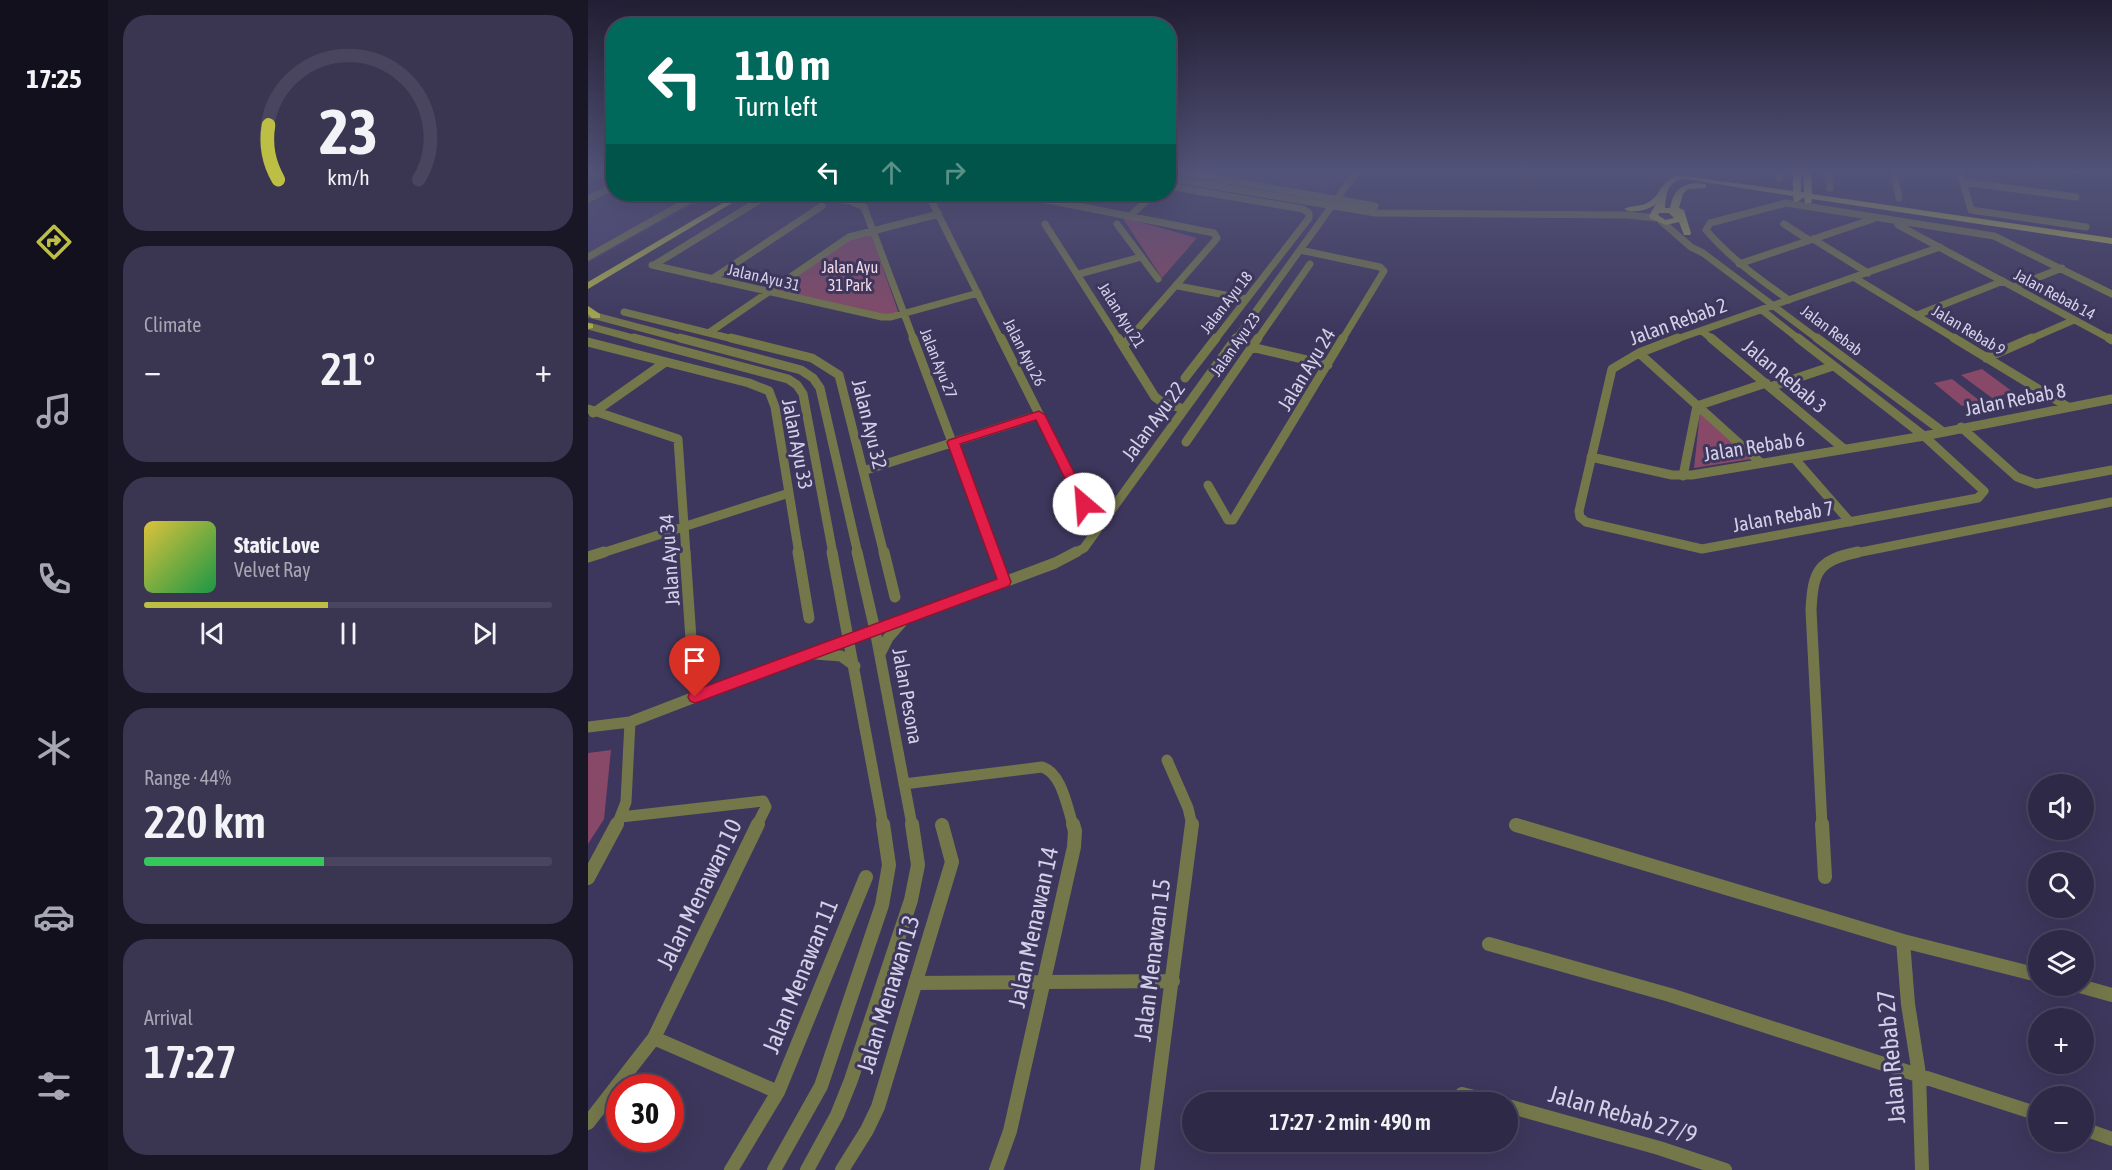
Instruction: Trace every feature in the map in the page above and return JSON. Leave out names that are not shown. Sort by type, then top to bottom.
[{"type":"main road","points":[[588,277],[677,226]]},
{"type":"main road","points":[[588,286],[690,226]]},
{"type":"main road","points":[[1683,226],[1683,234]]},
{"type":"main road","points":[[2000,226],[2075,238],[2112,249]]},
{"type":"main road","points":[[2000,226],[2075,238],[2112,241]]},
{"type":"main road","points":[[2075,238],[2112,230]]},
{"type":"main road","points":[[588,294],[602,278]]},
{"type":"street","points":[[588,257],[644,226]]},
{"type":"street","name":"Jalan Ayu 31","points":[[718,226],[653,265],[882,317],[903,314],[978,293]]},
{"type":"street","points":[[712,279],[792,226]]},
{"type":"street","name":"Jalan Ayu 27","points":[[870,226],[1005,582]]},
{"type":"street","points":[[710,333],[849,237],[893,226]]},
{"type":"street","name":"Jalan Ayu 26","points":[[945,226],[1084,504]]},
{"type":"street","name":"Jalan Ayu 21","points":[[1046,226],[1079,274],[1155,397],[1162,402],[1184,409]]},
{"type":"street","points":[[1118,226],[1158,279]]},
{"type":"street","points":[[1123,346],[1178,286],[1217,238],[1214,233],[1180,226]]},
{"type":"street","name":"Jalan Ayu 18","points":[[1185,378],[1303,226]]},
{"type":"street","name":"Jalan Ayu 22","points":[[695,697],[1069,558],[1084,548],[1318,226]]},
{"type":"street","points":[[1662,226],[1683,234]]},
{"type":"street","name":"Jalan Rebab","points":[[1672,226],[1683,234]]},
{"type":"street","name":"Jalan Rebab","points":[[1679,226],[1691,247],[1703,253],[1942,431]]},
{"type":"street","points":[[1709,226],[1706,230],[1739,264],[1789,300]]},
{"type":"street","points":[[1787,226],[1868,273]]},
{"type":"street","points":[[1739,264],[1854,226]]},
{"type":"street","name":"Jalan Rebab 14","points":[[1900,226],[2112,340]]},
{"type":"street","points":[[1926,226],[1994,236],[2112,294]]},
{"type":"street","points":[[2077,226],[2086,227]]},
{"type":"street","name":"Jalan Rebab 2","points":[[1586,522],[1580,517],[1578,511],[1612,369],[1639,353],[1940,247]]},
{"type":"street","name":"Jalan Ayu 24","points":[[1208,485],[1228,520],[1233,520],[1384,271],[1380,267],[1300,250]]},
{"type":"street","points":[[1079,274],[1141,257]]},
{"type":"street","name":"Jalan Ayu 23","points":[[1186,442],[1310,264]]},
{"type":"street","points":[[2014,287],[2062,268]]},
{"type":"street","name":"Jalan Rebab 9","points":[[1855,278],[2068,407]]},
{"type":"street","points":[[1917,315],[2003,281]]},
{"type":"street","points":[[1178,286],[1246,299]]},
{"type":"street","points":[[1762,310],[1924,436]]},
{"type":"street","name":"Jalan Ayu 32","points":[[624,312],[812,358],[839,375],[895,597]]},
{"type":"street","name":"Jalan Pesona","points":[[591,313],[801,370],[813,378],[820,388],[880,654],[918,865],[915,884],[844,1100],[807,1170]]},
{"type":"street","points":[[1986,358],[2074,320]]},
{"type":"street","points":[[588,326],[788,379],[797,385],[803,394],[855,666],[889,865],[886,888],[821,1086],[774,1170]]},
{"type":"street","name":"Jalan Rebab 3","points":[[1702,331],[1844,449]]},
{"type":"street","name":"Jalan Ayu 33","points":[[588,342],[664,363],[749,382],[769,391],[776,407],[809,618]]},
{"type":"street","points":[[1251,347],[1328,365]]},
{"type":"street","points":[[1639,353],[1761,464]]},
{"type":"street","points":[[591,412],[664,363]]},
{"type":"street","points":[[1696,406],[1833,366]]},
{"type":"street","name":"Jalan Rebab 8","points":[[1924,436],[2112,399]]},
{"type":"street","points":[[1683,476],[1696,406]]},
{"type":"street","name":"Jalan Ayu 34","points":[[591,412],[678,439],[695,697]]},
{"type":"street","points":[[863,471],[1039,415]]},
{"type":"street","points":[[1961,427],[2016,477],[2027,483],[2036,484],[2112,470]]},
{"type":"street","name":"Jalan Rebab 6","points":[[1591,457],[1683,476],[1924,436]]},
{"type":"street","name":"Jalan Rebab 7","points":[[1586,522],[1702,549],[1978,498],[1984,491],[1924,436]]},
{"type":"street","points":[[1794,458],[1850,522]]},
{"type":"street","points":[[588,557],[789,493]]},
{"type":"street","points":[[1824,877],[1811,610],[1813,581],[1821,566],[1838,556],[2112,502]]},
{"type":"street","points":[[880,654],[888,638],[907,618]]},
{"type":"street","points":[[809,654],[841,656],[855,666]]},
{"type":"street","points":[[588,727],[630,722],[695,697]]},
{"type":"street","points":[[588,878],[621,817],[626,802],[630,722]]},
{"type":"street","name":"Jalan Menawan 15","points":[[1147,1170],[1192,822],[1167,760]]},
{"type":"street","name":"Jalan Menawan 14","points":[[904,784],[1034,766],[1045,767],[1054,773],[1072,822],[1075,838],[1045,980],[1006,1147],[996,1170]]},
{"type":"street","name":"Jalan Menawan 10","points":[[588,1123],[654,1038],[766,803],[763,801],[621,817]]},
{"type":"street","name":"Jalan Menawan 13","points":[[842,1170],[867,1130],[878,1107],[952,862],[942,825]]},
{"type":"street","points":[[1516,825],[1903,941],[2028,972]]},
{"type":"street","name":"Jalan Menawan 11","points":[[731,1170],[778,1092],[866,878]]},
{"type":"street","name":"Jalan Rebab 27","points":[[1903,941],[1908,1004],[1918,1074],[1922,1170]]},
{"type":"street","points":[[1489,944],[1670,995],[2028,1111]]},
{"type":"street","points":[[915,983],[1045,980],[1173,981]]},
{"type":"street","points":[[2094,990],[2112,995]]},
{"type":"street","points":[[654,1038],[778,1092]]},
{"type":"street","name":"Jalan Rebab 27/9","points":[[1518,1109],[1659,1148],[1725,1170]]},
{"type":"street","points":[[2094,1133],[2112,1139]]},
{"type":"shaded area","points":[[588,226],[655,226],[588,263]]},
{"type":"green space","points":[[1128,226],[1153,226],[1197,238],[1162,278]]},
{"type":"green space","name":"Jalan Ayu 31 Park","points":[[870,232],[899,314],[883,315],[774,291],[849,238]]},
{"type":"green space","points":[[1982,369],[2013,392],[1992,398],[1961,375]]},
{"type":"green space","points":[[1952,379],[1980,401],[1962,406],[1934,383]]},
{"type":"green space","points":[[1700,413],[1751,459],[1694,468]]},
{"type":"green space","points":[[611,750],[604,819],[588,844],[588,753]]},
{"type":"route","points":[[695,697],[1005,582],[953,442],[1039,415],[1084,504]]}]
